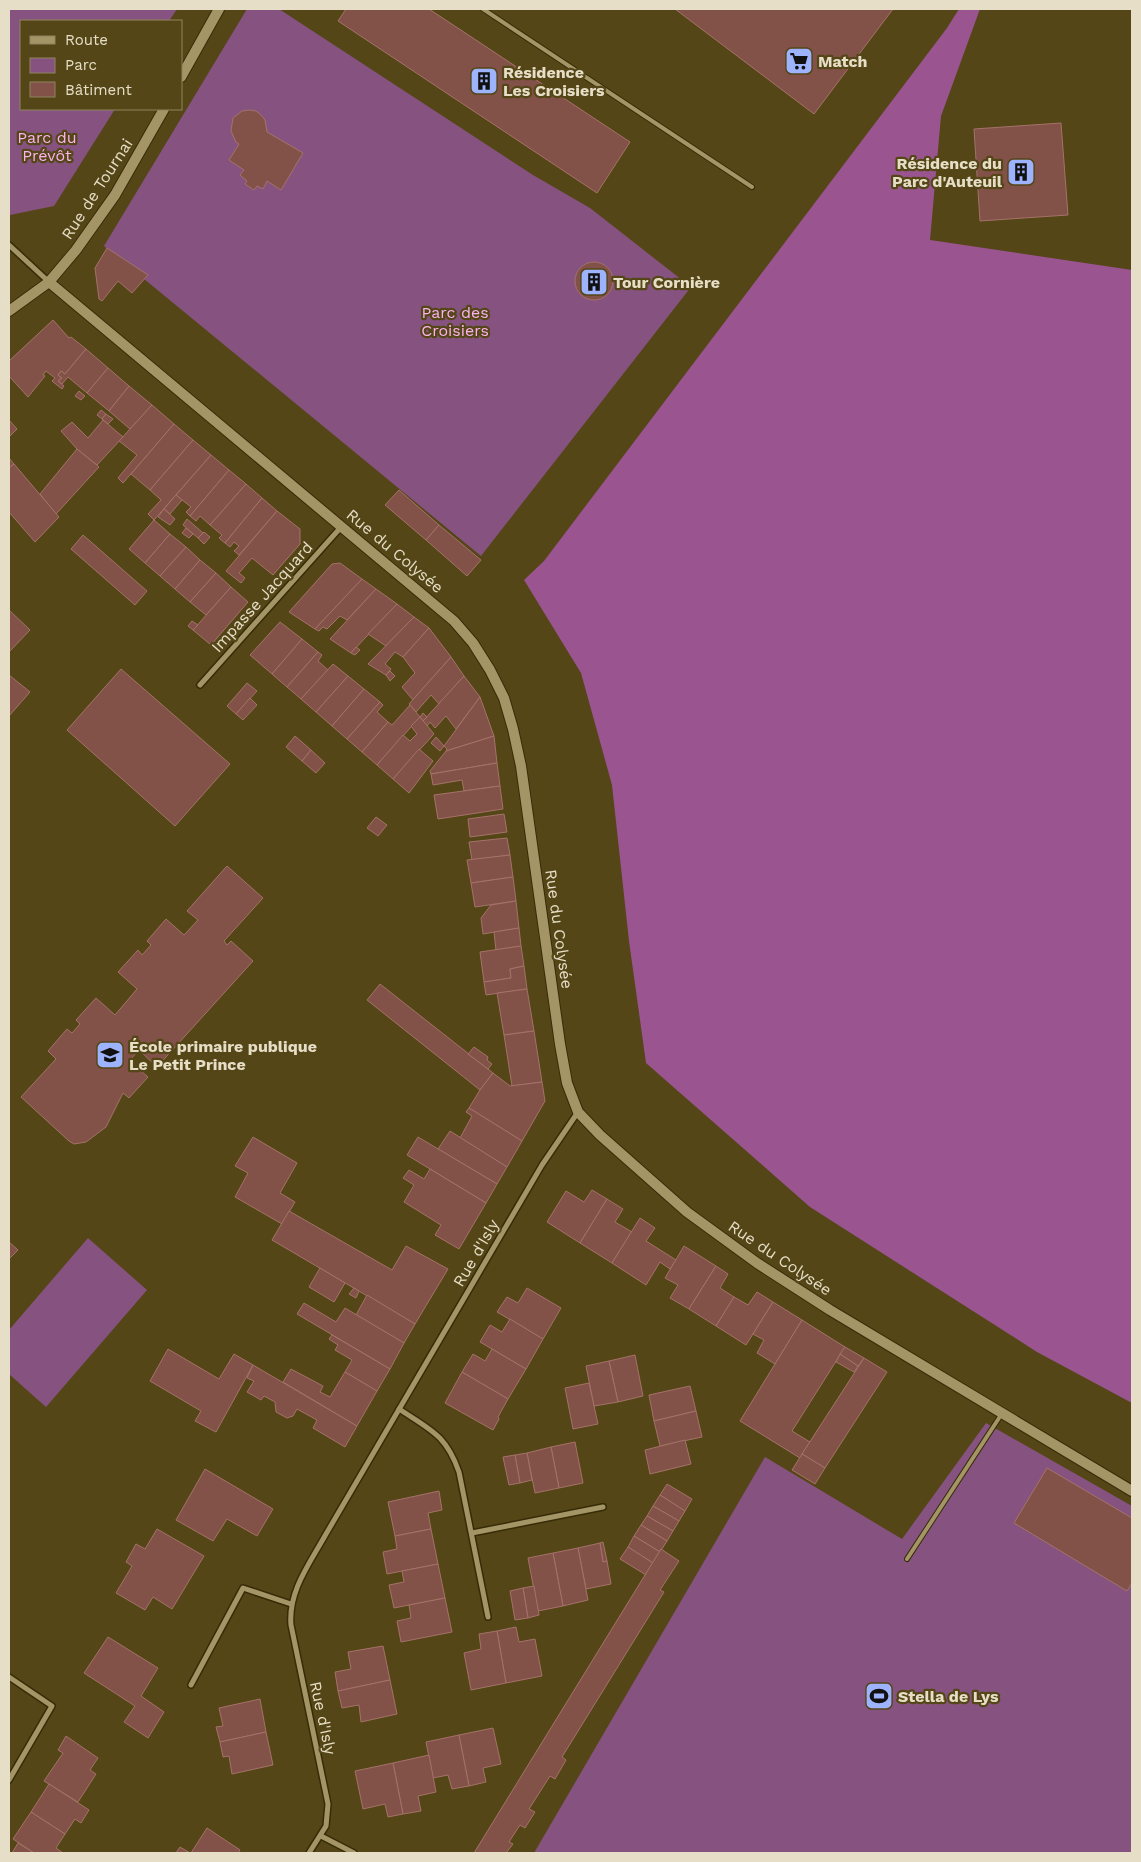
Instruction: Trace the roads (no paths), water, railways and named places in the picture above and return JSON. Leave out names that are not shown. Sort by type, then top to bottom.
[{"type":"street","points":[[182,75],[219,9]]},
{"type":"street","name":"Rue de Tournai","points":[[9,311],[49,282],[76,250],[106,209],[163,110]]},
{"type":"street","points":[[9,245],[49,282]]},
{"type":"street","name":"Rue du Colysée","points":[[49,282],[454,621],[482,656],[504,698],[521,766],[560,1044],[567,1083],[578,1112],[600,1135],[687,1212],[757,1263],[830,1310],[1132,1491]]},
{"type":"street","name":"Impasse Jacquard","points":[[200,685],[342,526]]},
{"type":"street","name":"Rue d'Isly","points":[[309,1853],[321,1836],[327,1821],[328,1804],[291,1626],[293,1595],[326,1534],[542,1165],[578,1112]]},
{"type":"street","points":[[399,1409],[437,1434],[447,1445],[459,1472],[488,1617]]},
{"type":"street","points":[[472,1533],[603,1507]]},
{"type":"street","points":[[191,1685],[242,1588],[291,1604]]},
{"type":"street","points":[[9,1678],[52,1706],[9,1780]]},
{"type":"street","points":[[321,1836],[354,1853]]},
{"type":"lane","points":[[483,9],[752,187]]},
{"type":"lane","points":[[907,1559],[1002,1413]]},
{"type":"place","name":"Match","points":[[799,61]]},
{"type":"place","name":"Résidence Les Croisiers","points":[[484,81]]},
{"type":"place","name":"Résidence du Parc d'Auteuil","points":[[1021,172]]},
{"type":"place","name":"Tour Cornière","points":[[594,282]]},
{"type":"place","name":"École primaire publique Le Petit Prince","points":[[110,1055]]},
{"type":"place","name":"Stella de Lys","points":[[879,1696]]},
{"type":"park label","name":"Parc du Prévôt","points":[[47,146]]},
{"type":"park label","name":"Parc des Croisiers","points":[[455,321]]}]
